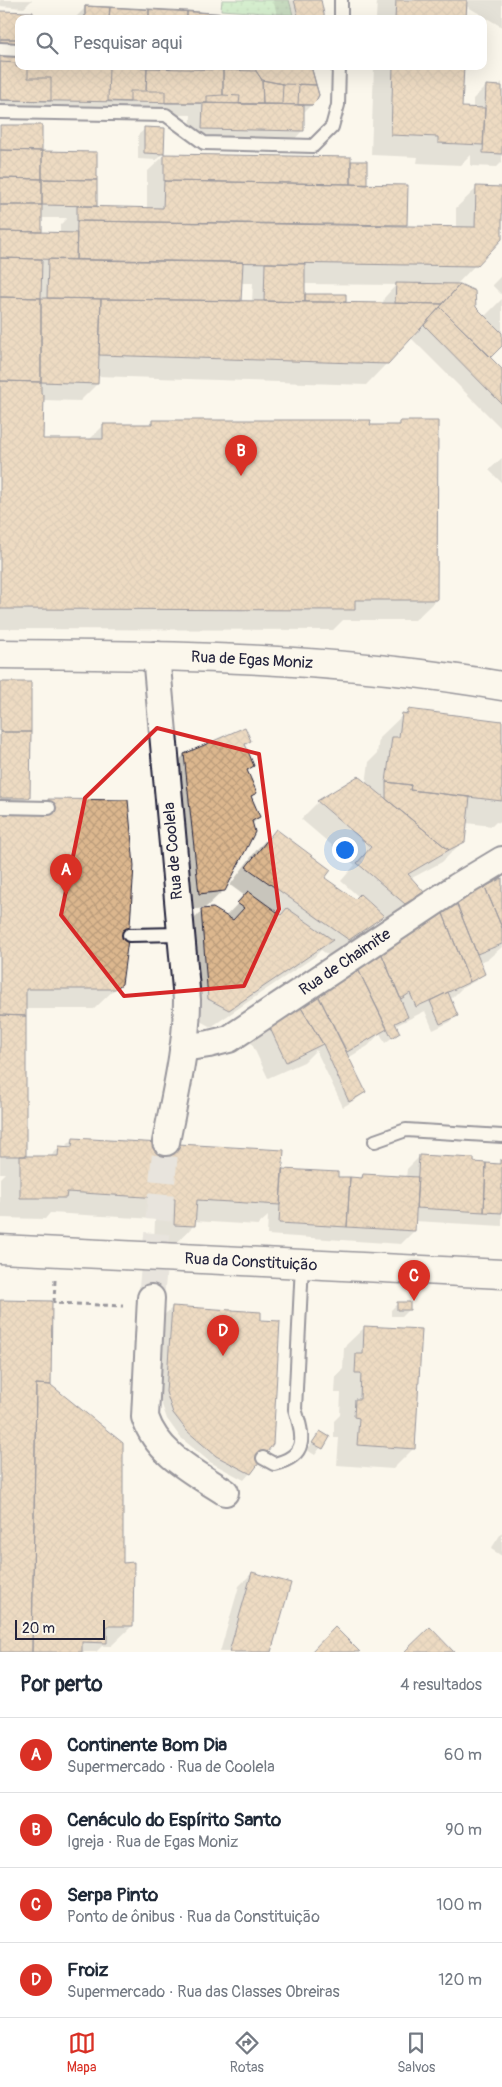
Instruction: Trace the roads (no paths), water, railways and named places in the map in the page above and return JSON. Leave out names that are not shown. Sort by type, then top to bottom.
[{"type":"main road","name":"Rua de Egas Moniz","points":[[0,654],[156,655],[358,666],[502,686]]},
{"type":"main road","name":"Rua da Constituição","points":[[0,1249],[502,1274]]},
{"type":"street","name":"Rua de Coolela","points":[[156,655],[187,1000],[187,1021],[166,1142]]},
{"type":"street","name":"Rua de Chaimite","points":[[183,1048],[230,1039],[457,887],[502,860]]},
{"type":"street","points":[[151,1298],[145,1417],[149,1430],[157,1442],[178,1461],[225,1492]]},
{"type":"lane","points":[[341,0],[341,15]]},
{"type":"lane","points":[[0,49],[15,50]]},
{"type":"lane","points":[[0,112],[166,116],[204,143],[313,146],[332,127],[338,106],[340,70]]},
{"type":"lane","points":[[0,807],[49,808]]},
{"type":"lane","points":[[129,935],[181,934]]},
{"type":"lane","points":[[375,1141],[406,1130],[502,1136]]},
{"type":"lane","points":[[262,1458],[274,1464],[288,1461],[298,1452],[301,1438],[302,1431],[296,1409],[302,1264]]},
{"type":"tunnel","points":[[151,1298],[166,1142]]},
{"type":"place","name":"Cenáculo do Espírito Santo","points":[[241,476]]},
{"type":"place","name":"Continente Bom Dia","points":[[66,895]]},
{"type":"place","name":"Serpa Pinto","points":[[414,1301]]},
{"type":"place","name":"Froiz","points":[[223,1356]]}]
